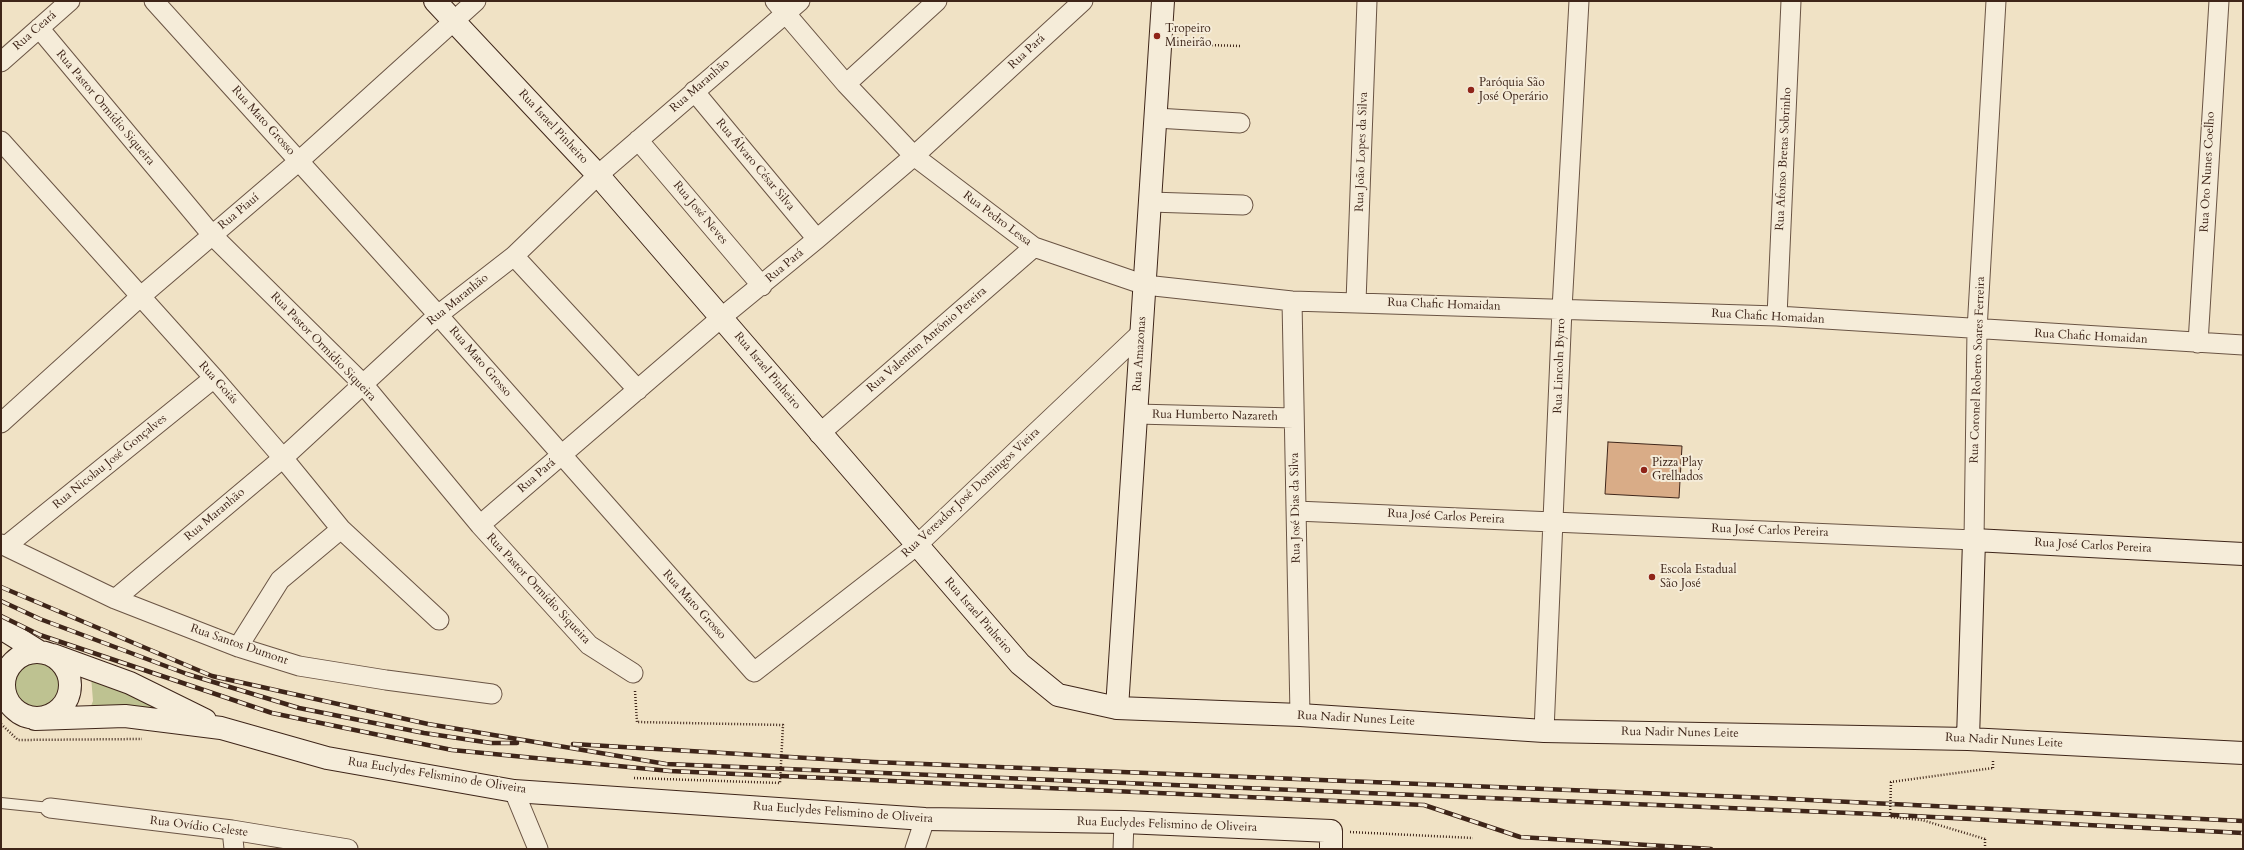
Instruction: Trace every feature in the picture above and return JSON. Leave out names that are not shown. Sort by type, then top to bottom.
[{"type":"street","name":"Rua Ceará","points":[[1,62],[70,1]]},
{"type":"street","name":"Rua Mato Grosso","points":[[154,1],[438,315],[754,672]]},
{"type":"street","name":"Rua Israel Pinheiro","points":[[435,1],[453,22],[598,175],[722,317],[916,546],[1020,664],[1058,695],[1117,708]]},
{"type":"street","name":"Rua Piauí","points":[[1,423],[140,297],[299,161],[476,1]]},
{"type":"street","name":"Rua Maranhão","points":[[115,599],[283,458],[438,315],[514,256],[598,175],[694,91],[780,7],[800,1]]},
{"type":"street","points":[[846,84],[937,1]]},
{"type":"street","name":"Rua Pará","points":[[480,525],[722,317],[762,286],[914,156],[1083,1]]},
{"type":"street","name":"Rua Amazonas","points":[[1117,708],[1163,1]]},
{"type":"street","name":"Rua João Lopes da Silva","points":[[1356,302],[1367,1]]},
{"type":"street","name":"Rua Lincoln Byrro","points":[[1544,730],[1562,309],[1579,1]]},
{"type":"street","name":"Rua Afonso Bretas Sobrinho","points":[[1777,316],[1790,1]]},
{"type":"street","name":"Rua Coronel Roberto Soares Ferreira","points":[[1968,739],[1974,540],[1977,330],[1996,1]]},
{"type":"street","name":"Rua Oto Nunes Coelho","points":[[2198,343],[2219,1]]},
{"type":"street","name":"Rua Pedro Lessa","points":[[780,7],[846,84],[914,156],[1034,247],[1145,285],[1292,300]]},
{"type":"street","name":"Rua Pastor Ormídio Siqueira","points":[[38,28],[212,235],[363,384],[480,525],[589,645],[633,673]]},
{"type":"street","name":"Rua Álvaro César Silva","points":[[694,91],[817,239]]},
{"type":"street","points":[[1156,118],[1240,123]]},
{"type":"street","name":"Rua José Neves","points":[[638,140],[762,286]]},
{"type":"street","name":"Rua Goiás","points":[[1,141],[214,378],[283,458],[341,529],[439,620]]},
{"type":"street","points":[[1150,202],[1243,205]]},
{"type":"street","name":"Rua Valentim Antônio Pereira","points":[[820,434],[1034,247]]},
{"type":"street","points":[[514,256],[638,390]]},
{"type":"street","name":"Rua Chafic Homaidan","points":[[1292,300],[1777,316],[1977,330],[2243,345]]},
{"type":"street","name":"Rua José Dias da Silva","points":[[1292,300],[1300,716]]},
{"type":"street","name":"Rua Vereador José Domingos Vieira","points":[[754,672],[916,546],[1142,332]]},
{"type":"street","name":"Rua Nicolau José Gonçalves","points":[[4,545],[214,378]]},
{"type":"street","name":"Rua Humberto Nazareth","points":[[1136,414],[1294,418]]},
{"type":"street","name":"Rua José Carlos Pereira","points":[[1296,511],[1974,540],[2243,554]]},
{"type":"street","points":[[238,647],[280,580],[341,529]]},
{"type":"street","name":"Rua Santos Dumont","points":[[4,545],[115,599],[238,647],[299,666],[386,680],[492,694]]},
{"type":"street","points":[[1,628],[43,652],[58,659],[65,667],[69,676],[69,692],[63,706],[55,713],[45,717],[29,717],[13,709],[6,697],[2,678],[9,666],[17,658],[26,653],[43,652],[130,683],[221,728]]},
{"type":"street","name":"Rua Nadir Nunes Leite","points":[[1117,708],[1300,716],[1544,730],[1968,739],[2243,753]]},
{"type":"street","points":[[1,723],[29,717],[125,716],[221,728]]},
{"type":"street","name":"Rua Euclydes Felismino de Oliveira","points":[[221,728],[327,758],[514,791],[925,819],[1124,822],[1331,840]]},
{"type":"street","points":[[514,791],[538,849]]},
{"type":"street","name":"Rua Ovídio Celeste","points":[[50,808],[233,840],[348,849]]},
{"type":"street","points":[[916,849],[925,819]]},
{"type":"street","points":[[1123,849],[1124,822]]},
{"type":"lane","points":[[1,803],[50,808]]},
{"type":"path","points":[[1160,43],[1240,46]]},
{"type":"path","points":[[633,673],[637,722],[783,725],[780,783],[634,778]]},
{"type":"path","points":[[1,723],[18,740],[148,739]]},
{"type":"path","points":[[1985,849],[1985,839],[1922,820],[1890,817],[1891,782],[1992,768]]},
{"type":"path","points":[[1331,840],[1473,838]]},
{"type":"green space","points":[[37,658],[47,660],[56,666],[62,675],[64,685],[62,695],[56,704],[47,710],[37,712],[27,710],[18,704],[12,695],[10,685],[12,675],[18,666],[27,660]]},
{"type":"green space","points":[[91,676],[165,712],[89,711],[93,701]]},
{"type":"building","name":"Pizza Play Grelhados","points":[[1608,442],[1682,446],[1679,498],[1605,494]]},
{"type":"railway","points":[[1,587],[212,676],[428,724],[666,764],[1874,814],[2243,833]]},
{"type":"railway","points":[[1,601],[40,619],[187,674],[299,708],[424,733],[491,743],[517,743]]},
{"type":"railway","points":[[1,616],[40,635],[272,713],[452,750],[670,771],[1424,805],[1520,837],[1711,849]]},
{"type":"railway","points":[[573,744],[874,762],[1768,798],[2243,821]]},
{"type":"place","name":"Tropeiro Mineirão","points":[[1157,36]]},
{"type":"place","name":"Paróquia São José Operário","points":[[1471,90]]},
{"type":"place","name":"Pizza Play Grelhados","points":[[1644,470]]},
{"type":"place","name":"Escola Estadual São José","points":[[1652,577]]}]
